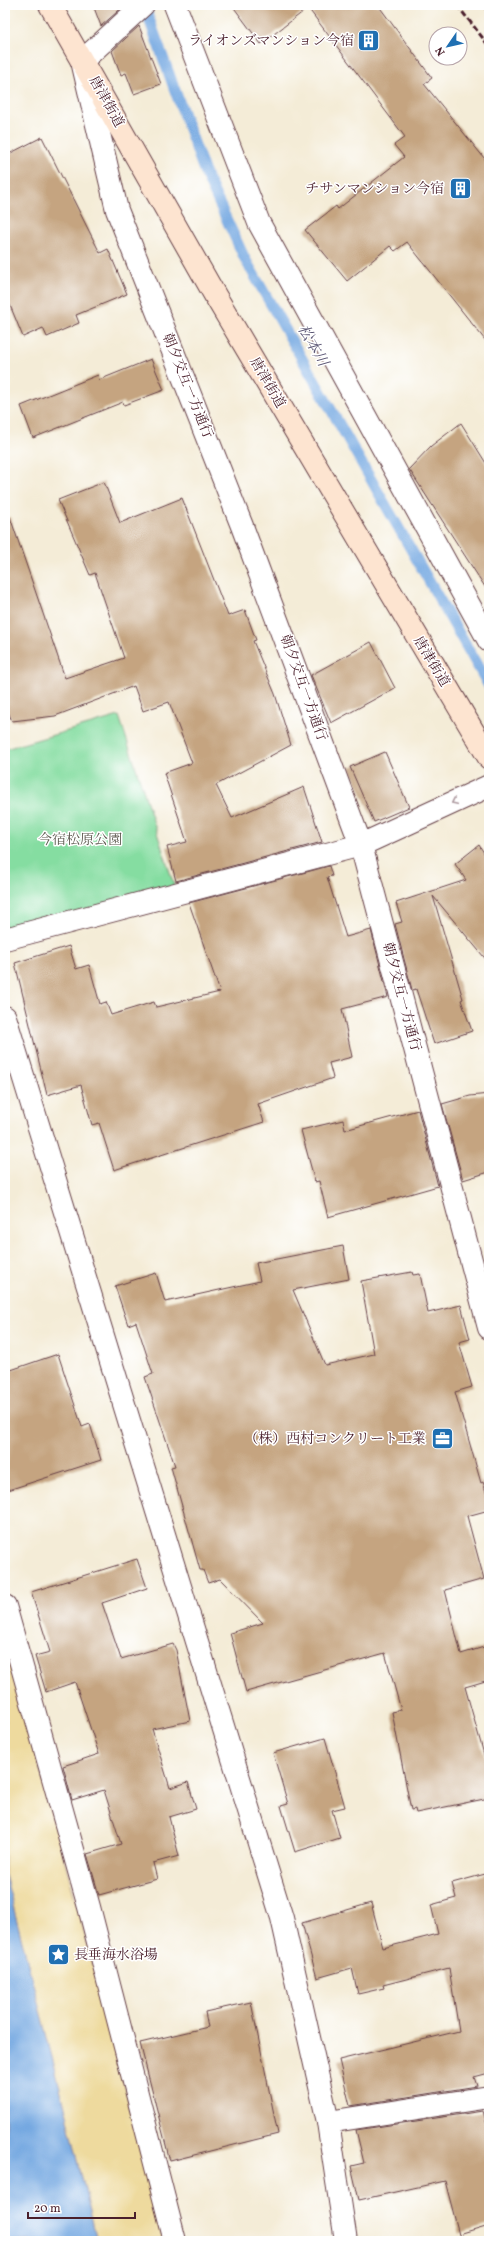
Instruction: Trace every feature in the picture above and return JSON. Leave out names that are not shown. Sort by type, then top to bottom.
[{"type":"street","name":"唐津街道","points":[[50,5],[220,304],[489,758]]},
{"type":"street","points":[[175,5],[259,223],[489,641]]},
{"type":"street","points":[[82,60],[138,10]]},
{"type":"street","name":"朝夕交互一方通行","points":[[82,60],[117,210],[242,526],[361,845],[489,1328]]},
{"type":"street","points":[[5,939],[361,845],[489,786]]},
{"type":"street","points":[[5,1017],[282,1918],[328,2122],[346,2241]]},
{"type":"street","points":[[5,1606],[89,1907],[175,2241]]},
{"type":"street","points":[[328,2122],[489,2097]]},
{"type":"green space","name":"今宿松原公園","points":[[119,716],[177,894],[5,939],[5,749]]},
{"type":"sand","name":"長垂海水浴場","points":[[5,1641],[112,2035],[163,2241],[97,2241],[70,2127],[5,1875]]},
{"type":"water","points":[[5,1875],[70,2127],[97,2241],[5,2241]]},
{"type":"building","points":[[93,5],[125,5],[101,26]]},
{"type":"building","points":[[232,5],[378,5],[432,78],[424,84],[489,164],[489,345],[407,242],[395,251],[390,246],[347,281],[305,230],[336,206],[338,209],[404,157],[394,145],[405,137],[308,8],[261,44]]},
{"type":"building","points":[[139,26],[161,84],[134,94],[126,73],[121,75],[112,51]]},
{"type":"building","points":[[42,137],[100,253],[108,249],[127,294],[76,315],[79,323],[47,337],[43,328],[23,337],[5,293],[5,156]]},
{"type":"building","points":[[151,359],[164,390],[124,405],[123,402],[33,438],[21,406],[98,375],[99,380]]},
{"type":"building","points":[[461,423],[489,468],[489,593],[409,469],[431,446]]},
{"type":"building","points":[[104,482],[120,523],[182,498],[228,616],[245,610],[256,640],[253,641],[275,694],[291,745],[216,785],[232,818],[304,787],[322,842],[176,881],[167,847],[187,842],[164,773],[192,763],[169,702],[143,711],[134,686],[55,716],[12,721],[5,705],[5,518],[10,517],[65,678],[124,658],[95,573],[90,575],[58,500]]},
{"type":"building","points":[[371,642],[395,688],[331,723],[311,675]]},
{"type":"building","points":[[385,752],[409,807],[374,822],[350,767]]},
{"type":"building","points":[[479,845],[489,861],[489,963],[433,896],[463,999],[461,1000],[472,1031],[434,1044],[416,989],[412,990],[395,924],[402,922],[396,903],[466,880],[455,864]]},
{"type":"building","points":[[329,866],[332,876],[327,877],[346,937],[371,930],[388,997],[342,1009],[352,1057],[329,1063],[333,1078],[258,1104],[264,1122],[114,1170],[99,1123],[92,1125],[81,1085],[47,1095],[15,963],[69,946],[76,969],[89,965],[100,1004],[106,1002],[111,1015],[154,1002],[156,1007],[220,992],[189,903]]},
{"type":"building","points":[[489,1094],[489,1172],[463,1180],[442,1104],[470,1096]]},
{"type":"building","points":[[418,1110],[438,1186],[328,1217],[319,1181],[315,1182],[301,1130],[343,1120],[345,1130]]},
{"type":"building","points":[[343,1246],[349,1279],[293,1290],[325,1365],[374,1354],[361,1281],[412,1272],[413,1275],[420,1274],[428,1313],[461,1305],[470,1339],[459,1342],[472,1387],[455,1392],[481,1483],[483,1482],[489,1502],[489,1510],[467,1516],[484,1579],[445,1590],[461,1654],[484,1647],[489,1664],[489,1680],[465,1687],[485,1758],[489,1758],[489,1798],[416,1813],[415,1809],[411,1810],[392,1712],[401,1710],[385,1653],[246,1692],[230,1633],[263,1623],[220,1579],[208,1583],[203,1570],[200,1570],[171,1467],[175,1466],[145,1377],[153,1374],[136,1322],[128,1325],[115,1286],[156,1273],[165,1302],[260,1281],[256,1263]]},
{"type":"building","points":[[58,1354],[82,1427],[90,1424],[101,1460],[5,1491],[5,1372]]},
{"type":"building","points":[[137,1559],[147,1588],[102,1603],[121,1659],[173,1644],[176,1650],[190,1721],[152,1729],[170,1788],[188,1782],[196,1809],[169,1817],[179,1856],[153,1863],[157,1879],[99,1895],[87,1854],[121,1844],[104,1790],[72,1800],[63,1766],[99,1754],[75,1682],[46,1692],[35,1656],[50,1652],[31,1592]]},
{"type":"building","points":[[325,1738],[345,1807],[332,1810],[340,1838],[295,1852],[281,1806],[288,1804],[273,1753]]},
{"type":"building","points":[[489,1873],[489,2073],[474,2077],[477,2086],[350,2106],[339,2060],[459,2031],[449,1968],[383,1985],[384,1988],[358,1994],[352,1968],[317,1978],[302,1923],[371,1903],[383,1948],[438,1934],[431,1905],[456,1898],[452,1883]]},
{"type":"building","points":[[251,2002],[278,2134],[170,2161],[140,2043],[208,2027],[205,2012]]},
{"type":"building","points":[[483,2111],[489,2132],[489,2225],[459,2234],[445,2181],[359,2200],[351,2166],[364,2163],[356,2130]]},
{"type":"waterway","name":"松本川","points":[[144,5],[205,173],[245,259],[489,686]]},
{"type":"railway","points":[[457,5],[489,46]]},
{"type":"railway","points":[[483,5],[489,13]]},
{"type":"place","name":"ライオンズマンション今宿","points":[[369,41]]},
{"type":"place","name":"チサンマンション今宿","points":[[460,189]]},
{"type":"place","name":"（株）西村コンクリート工業","points":[[442,1439]]},
{"type":"place","name":"長垂海水浴場","points":[[58,1955]]}]
